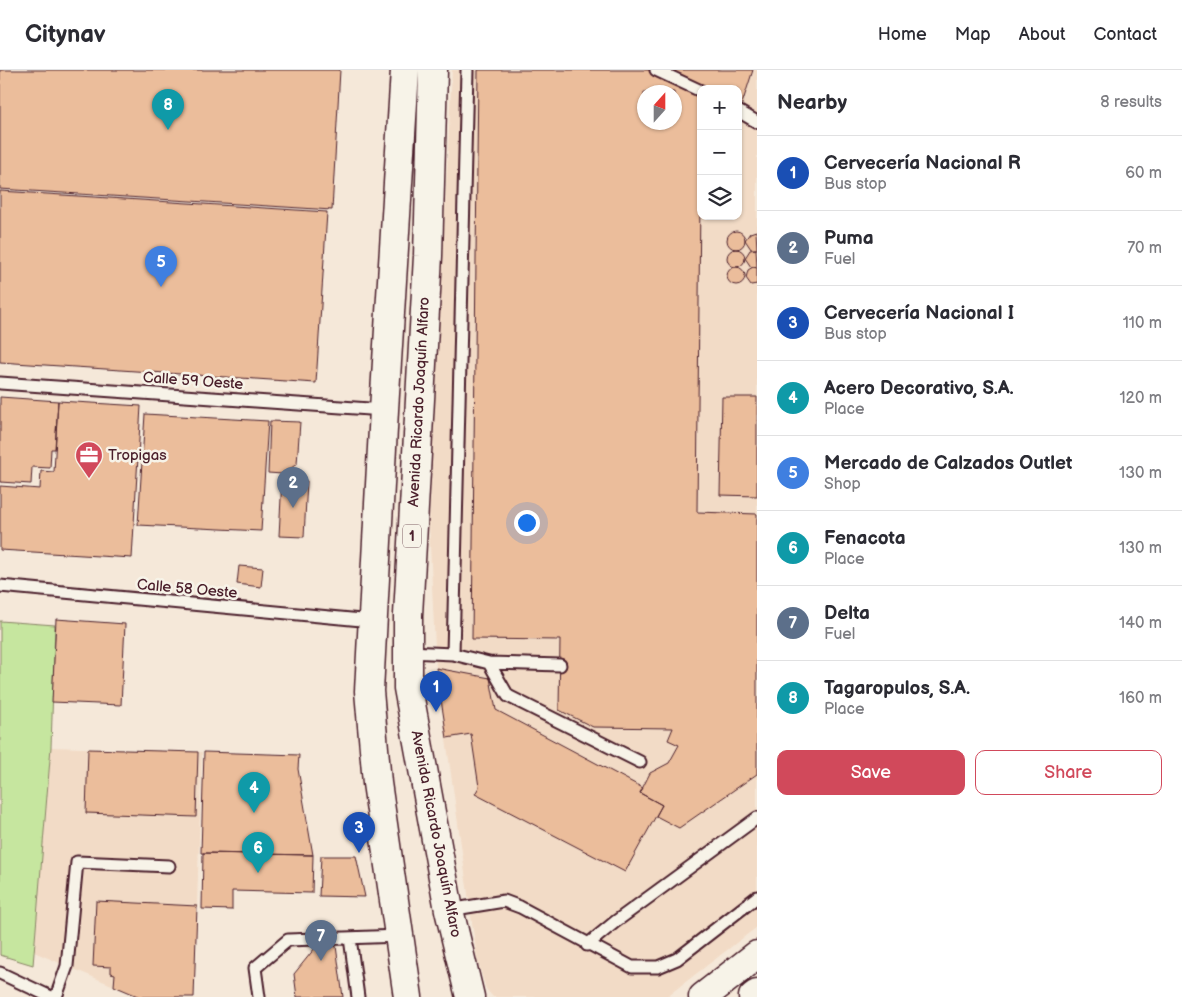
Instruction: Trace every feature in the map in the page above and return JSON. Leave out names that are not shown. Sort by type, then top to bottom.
[{"type":"main road","points":[[405,70],[369,690],[377,783],[408,997]]},
{"type":"main road","name":"Avenida Ricardo Joaquín Alfaro","points":[[433,70],[428,256],[416,441],[408,688],[449,910],[470,997]]},
{"type":"main road","points":[[703,997],[757,955]]},
{"type":"main road","points":[[753,997],[757,994]]},
{"type":"lane","points":[[453,654],[467,70]]},
{"type":"lane","points":[[656,70],[697,89]]},
{"type":"lane","points":[[742,113],[757,122]]},
{"type":"lane","name":"Calle 59 Oeste","points":[[0,382],[384,410]]},
{"type":"lane","name":"Calle 58 Oeste","points":[[0,586],[372,621]]},
{"type":"lane","points":[[408,652],[453,654],[489,663],[560,664]]},
{"type":"lane","points":[[489,663],[508,696],[640,762]]},
{"type":"lane","points":[[587,945],[615,922],[757,818]]},
{"type":"lane","points":[[56,997],[67,966],[78,862],[170,866]]},
{"type":"lane","points":[[449,910],[504,901],[520,907],[587,945],[632,967],[658,967],[677,959],[757,897]]},
{"type":"lane","points":[[259,997],[255,968],[288,940],[400,936]]},
{"type":"lane","points":[[350,938],[358,997]]},
{"type":"lane","points":[[0,973],[51,997]]},
{"type":"shaded area","points":[[452,70],[757,70],[757,927],[666,997],[493,997],[486,989],[477,958],[436,668],[429,524]]},
{"type":"shaded area","points":[[51,747],[202,752],[194,997],[140,997],[34,952]]},
{"type":"green space","points":[[0,621],[55,625],[51,747],[33,965],[0,955]]},
{"type":"building","points":[[0,70],[340,70],[332,210],[0,189]]},
{"type":"building","points":[[478,70],[651,70],[697,91],[697,220],[700,220],[697,512],[757,514],[757,774],[679,828],[656,816],[662,805],[640,793],[650,773],[669,763],[679,745],[668,740],[673,728],[593,727],[559,710],[560,640],[472,639]]},
{"type":"building","points":[[660,70],[753,70],[742,104],[742,85],[697,85],[697,87]]},
{"type":"building","points":[[0,191],[327,212],[316,383],[0,362]]},
{"type":"building","points":[[736,231],[742,234],[745,240],[742,246],[736,249],[730,246],[727,240],[730,234]]},
{"type":"building","points":[[756,231],[757,249],[751,249],[745,240],[750,233]]},
{"type":"building","points":[[736,249],[742,252],[745,258],[742,264],[736,267],[730,264],[727,258],[730,252]]},
{"type":"building","points":[[756,249],[757,267],[751,267],[745,258],[750,250]]},
{"type":"building","points":[[736,267],[742,270],[745,276],[742,282],[736,285],[730,282],[727,276],[730,270]]},
{"type":"building","points":[[753,267],[757,268],[757,284],[751,285],[746,278],[748,270]]},
{"type":"building","points":[[0,397],[58,401],[55,449],[51,449],[50,468],[32,467],[31,484],[0,482]]},
{"type":"building","points":[[722,397],[757,397],[757,496],[720,495]]},
{"type":"building","name":"Tropigas","points":[[58,401],[141,406],[132,558],[0,550],[0,486],[40,489],[41,471],[54,472]]},
{"type":"building","points":[[145,414],[268,421],[261,531],[138,525]]},
{"type":"building","points":[[270,421],[300,422],[297,464],[282,474],[268,473]]},
{"type":"building","points":[[282,479],[307,481],[304,537],[279,536]]},
{"type":"building","points":[[239,566],[263,568],[261,587],[237,584]]},
{"type":"building","points":[[56,619],[125,624],[121,705],[52,702]]},
{"type":"building","points":[[436,668],[490,678],[496,710],[643,788],[640,793],[662,805],[625,872],[475,794],[479,787],[471,734],[447,738]]},
{"type":"building","points":[[88,749],[198,752],[196,817],[86,813]]},
{"type":"building","points":[[204,752],[299,755],[298,769],[313,855],[201,853]]},
{"type":"building","points":[[203,853],[313,855],[312,893],[232,891],[232,910],[202,909]]},
{"type":"building","points":[[321,856],[356,856],[365,897],[319,896]]},
{"type":"building","points":[[96,901],[197,906],[194,997],[140,997],[114,986],[115,974],[111,973],[111,967],[93,966]]},
{"type":"building","points":[[336,946],[343,997],[297,997],[294,974],[315,948]]},
{"type":"place","name":"Tagaropulos, S.A.","points":[[168,130]]},
{"type":"place","name":"Mercado de Calzados Outlet","points":[[161,287]]},
{"type":"place","name":"Tropigas","points":[[89,479]]},
{"type":"place","name":"Puma","points":[[293,508]]},
{"type":"place","name":"Cervecería Nacional R","points":[[436,712]]},
{"type":"place","name":"Acero Decorativo, S.A.","points":[[254,813]]},
{"type":"place","name":"Cervecería Nacional I","points":[[359,853]]},
{"type":"place","name":"Fenacota","points":[[258,873]]},
{"type":"place","name":"Delta","points":[[321,961]]}]
